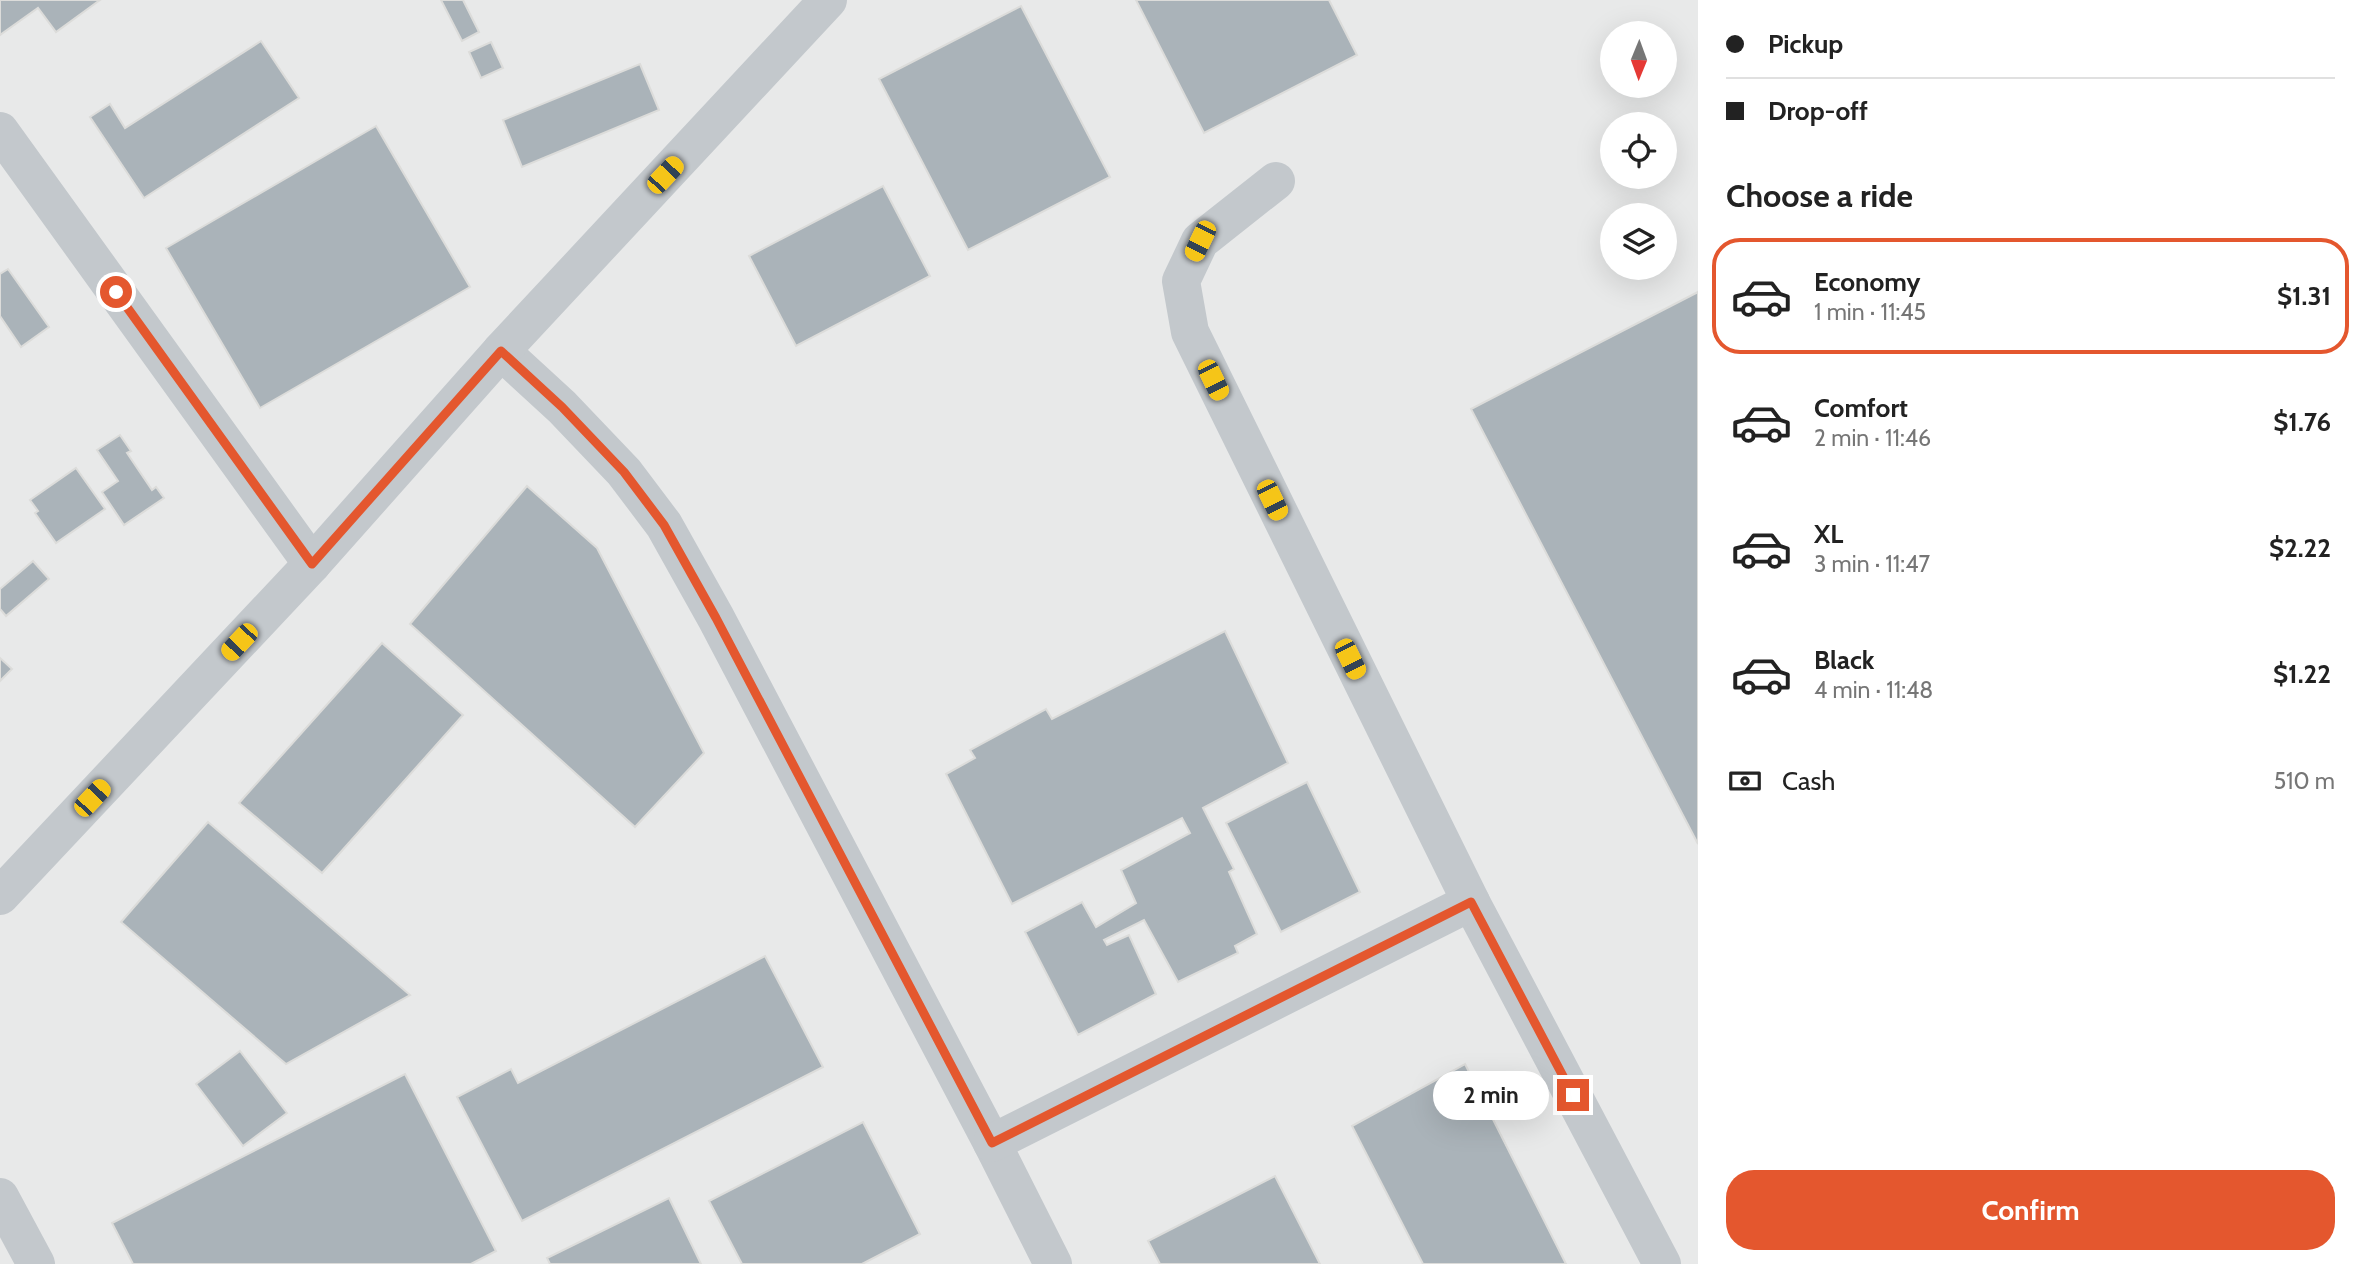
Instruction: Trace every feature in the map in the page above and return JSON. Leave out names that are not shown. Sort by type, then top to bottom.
[{"type":"street","points":[[0,896],[312,564],[501,351],[828,0]]},
{"type":"street","points":[[0,131],[312,564]]},
{"type":"street","points":[[1276,181],[1200,241],[1181,281],[1189,332],[1471,902],[1662,1264]]},
{"type":"street","points":[[501,351],[562,407],[624,472],[664,525],[729,643],[1053,1264]]},
{"type":"street","points":[[992,1143],[1471,902]]},
{"type":"street","points":[[0,1197],[36,1264]]},
{"type":"shaded area","points":[[0,0],[1698,0],[1698,1264],[0,1264]]},
{"type":"building","points":[[0,0],[100,0],[56,32],[38,8],[0,35]]},
{"type":"building","points":[[441,0],[463,0],[479,32],[462,41]]},
{"type":"building","points":[[1136,0],[1329,0],[1357,55],[1204,133]]},
{"type":"building","points":[[1021,6],[1110,177],[968,250],[879,79]]},
{"type":"building","points":[[261,41],[299,98],[144,198],[90,117],[110,104],[125,128]]},
{"type":"building","points":[[491,42],[503,68],[481,78],[469,52]]},
{"type":"building","points":[[640,64],[659,110],[522,167],[503,120]]},
{"type":"building","points":[[376,126],[470,287],[260,408],[166,248]]},
{"type":"building","points":[[883,186],[930,276],[796,346],[749,256]]},
{"type":"building","points":[[8,269],[49,327],[21,347],[0,316],[0,274]]},
{"type":"building","points":[[1698,292],[1698,844],[1471,409]]},
{"type":"building","points":[[120,435],[131,451],[127,453],[152,490],[156,487],[164,498],[124,525],[102,492],[118,481],[97,450]]},
{"type":"building","points":[[76,468],[105,509],[56,543],[35,513],[38,511],[30,500]]},
{"type":"building","points":[[527,486],[597,548],[704,753],[635,827],[410,624]]},
{"type":"building","points":[[33,561],[49,579],[6,616],[0,609],[0,589]]},
{"type":"building","points":[[1225,631],[1288,763],[1203,808],[1234,869],[1229,872],[1257,934],[1235,946],[1238,953],[1178,982],[1144,920],[1104,940],[1107,945],[1129,935],[1156,994],[1078,1035],[1025,932],[1082,902],[1096,927],[1136,903],[1121,870],[1190,833],[1182,818],[1012,904],[946,774],[975,758],[970,750],[1046,709],[1052,719]]},
{"type":"building","points":[[382,643],[463,715],[322,873],[239,803]]},
{"type":"building","points":[[0,658],[12,669],[0,681]]},
{"type":"building","points":[[1307,782],[1360,892],[1281,932],[1226,823]]},
{"type":"building","points":[[208,822],[410,995],[286,1064],[121,922]]},
{"type":"building","points":[[765,956],[823,1067],[522,1221],[457,1097],[511,1069],[518,1083]]},
{"type":"building","points":[[240,1051],[287,1113],[243,1146],[196,1084]]},
{"type":"building","points":[[1465,1064],[1566,1264],[1423,1264],[1352,1126]]},
{"type":"building","points":[[405,1074],[496,1251],[471,1264],[133,1264],[112,1223]]},
{"type":"building","points":[[863,1122],[920,1234],[862,1264],[742,1264],[709,1201]]},
{"type":"building","points":[[1275,1176],[1320,1264],[1160,1264],[1148,1241]]},
{"type":"building","points":[[669,1198],[701,1264],[550,1264],[547,1258]]},
{"type":"route","points":[[116,292],[312,564],[501,351],[562,407],[624,472],[664,525],[716,618],[992,1143],[1471,902],[1573,1095]]}]
